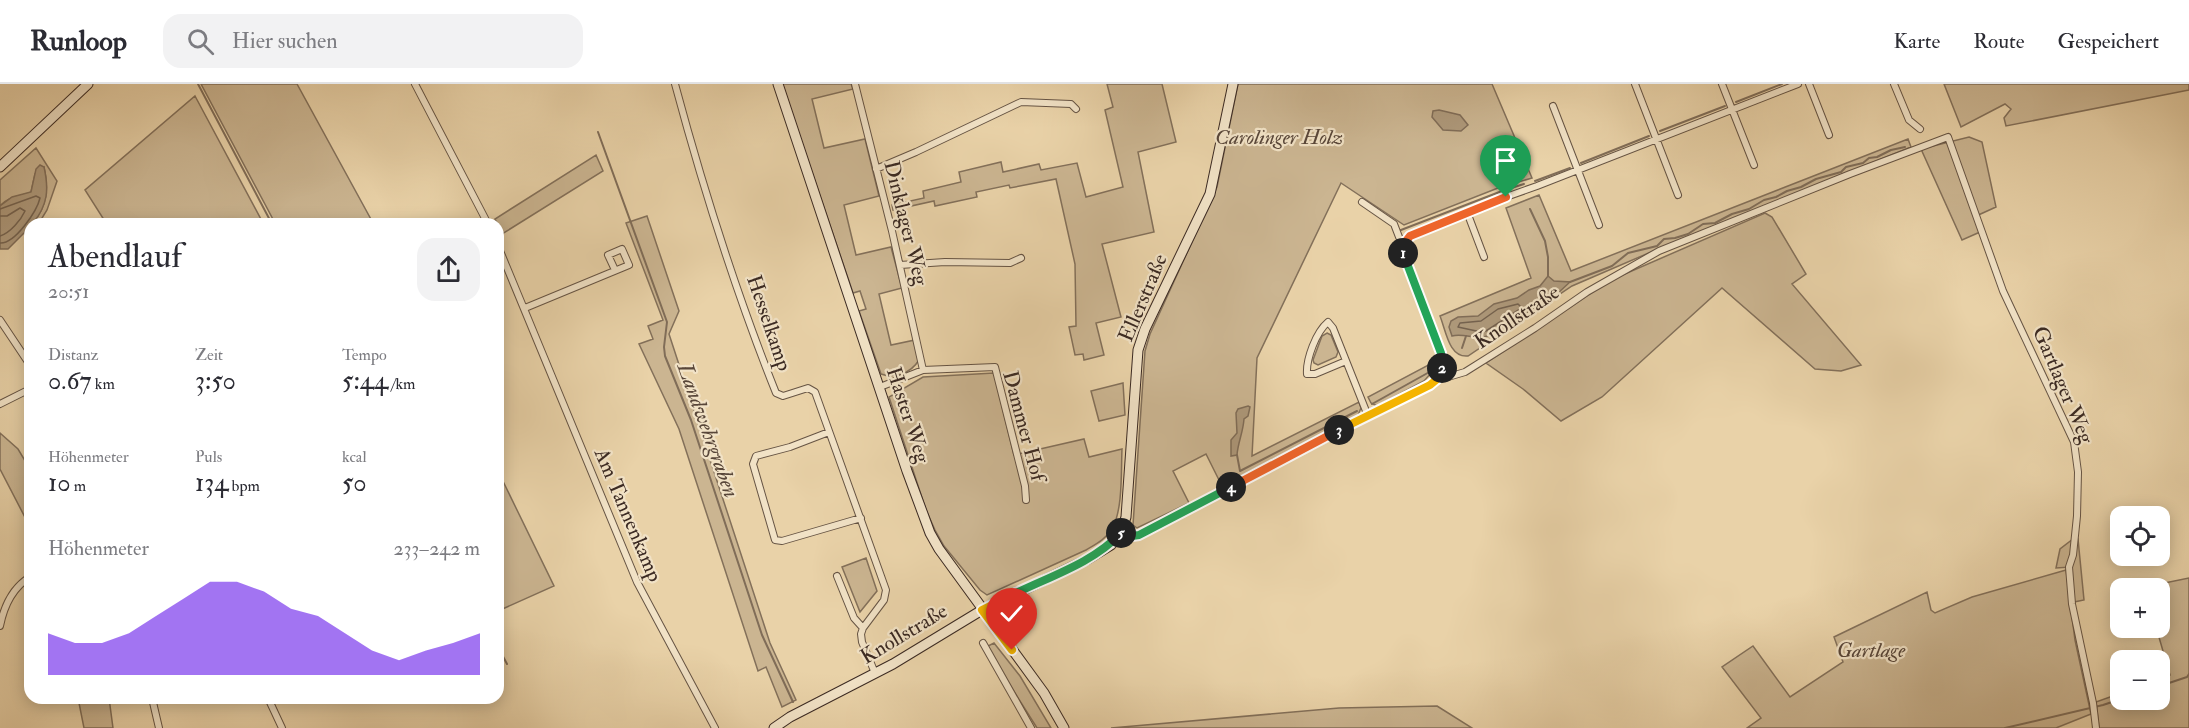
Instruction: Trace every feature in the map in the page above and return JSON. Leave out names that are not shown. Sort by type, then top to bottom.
[{"type":"street","points":[[0,166],[88,84]]},
{"type":"street","points":[[416,84],[485,218]]},
{"type":"street","name":"Hesselkamp","points":[[675,84],[703,183],[776,393],[783,396],[808,388],[815,392],[886,590],[884,600],[863,628]]},
{"type":"street","name":"Haster Weg","points":[[778,84],[930,533],[982,610],[1044,693],[1064,728]]},
{"type":"street","name":"Dinklager Weg","points":[[855,84],[900,264],[923,370]]},
{"type":"street","name":"Ellerstraße","points":[[1121,533],[1126,517],[1138,350],[1145,329],[1210,194],[1233,84]]},
{"type":"street","points":[[1635,84],[1678,195]]},
{"type":"street","points":[[1722,84],[1754,165]]},
{"type":"street","points":[[1121,533],[1139,535],[1430,385],[1441,373],[1441,353],[1407,267],[1403,251],[1405,242],[1416,233],[1798,84]]},
{"type":"street","points":[[1809,84],[1829,135]]},
{"type":"street","points":[[1894,84],[1909,120],[1920,129]]},
{"type":"street","points":[[876,168],[916,152],[1022,102],[1071,104],[1076,109]]},
{"type":"street","points":[[1553,106],[1599,225]]},
{"type":"street","name":"Knollstraße","points":[[1441,373],[1448,377],[1465,372],[1587,292],[1659,251],[1948,137]]},
{"type":"street","name":"Gartlager Weg","points":[[1948,137],[2003,291],[2074,442],[2078,472],[2077,516],[2073,555],[2069,567],[2076,624],[2093,702],[2096,728]]},
{"type":"street","points":[[1362,202],[1394,224],[1399,237],[1405,242]]},
{"type":"street","points":[[1467,212],[1484,257]]},
{"type":"street","points":[[900,264],[1010,263],[1021,258]]},
{"type":"street","name":"Am Tannenkamp","points":[[504,260],[637,582],[715,728]]},
{"type":"street","points":[[525,308],[615,270]]},
{"type":"street","points":[[0,320],[24,356]]},
{"type":"street","points":[[1346,361],[1316,374],[1307,374],[1306,366],[1322,328],[1328,322],[1333,328],[1368,416]]},
{"type":"street","name":"Dammer Hof","points":[[880,387],[923,370],[995,367],[1025,486],[1026,500]]},
{"type":"street","points":[[0,404],[24,392]]},
{"type":"street","points":[[829,432],[790,447],[756,456],[753,464],[775,540],[782,541],[861,518]]},
{"type":"street","name":"Knollstraße","points":[[774,728],[790,717],[875,673],[982,610],[1088,559],[1111,544],[1121,533]]},
{"type":"street","points":[[837,576],[854,618],[863,628],[862,642],[875,673]]},
{"type":"street","points":[[0,626],[3,611],[9,600],[15,590],[24,582]]},
{"type":"street","points":[[983,643],[1032,728]]},
{"type":"street","points":[[153,704],[159,728]]},
{"type":"street","points":[[271,704],[282,728]]},
{"type":"green space","points":[[201,84],[297,84],[370,218],[272,218]]},
{"type":"green space","points":[[782,84],[851,84],[853,89],[812,99],[824,148],[865,139],[879,196],[844,205],[856,255],[891,247],[902,288],[879,294],[891,345],[915,340],[919,360],[916,365],[902,374],[892,376],[881,374],[859,311],[866,309],[860,291],[853,293]]},
{"type":"green space","points":[[1107,84],[1162,84],[1176,142],[1138,152],[1154,232],[1102,244],[1121,317],[1096,323],[1104,355],[1084,360],[1083,354],[1075,355],[1069,327],[1076,326],[1075,264],[1056,179],[976,192],[977,197],[935,206],[934,201],[893,210],[892,205],[924,198],[923,191],[961,182],[959,172],[1001,162],[1003,172],[1039,164],[1041,170],[1077,163],[1086,197],[1123,187],[1105,110],[1113,107]]},
{"type":"green space","name":"Carolinger Holz","points":[[1238,84],[1492,84],[1532,178],[1498,188],[1404,225],[1341,183],[1257,358],[1252,456],[1359,402],[1361,408],[1358,415],[1222,486],[1206,454],[1173,471],[1189,503],[1137,528],[1133,525],[1145,351],[1150,334],[1217,187]]},
{"type":"green space","points":[[1944,84],[2189,84],[2189,90],[2006,126],[2004,118],[2011,109],[2005,104],[1961,127]]},
{"type":"green space","points":[[195,96],[260,218],[103,218],[85,190]]},
{"type":"green space","points":[[1969,137],[1982,142],[1996,207],[1974,217],[1980,232],[1962,240],[1921,149]]},
{"type":"green space","points":[[1908,139],[1911,147],[1572,286],[1468,356],[1456,353],[1449,342],[1440,316],[1531,278],[1506,208],[1539,195],[1571,271]]},
{"type":"green space","points":[[36,148],[57,181],[47,210],[42,218],[37,218],[46,197],[44,167],[35,174],[31,192],[11,198],[0,206],[0,180]]},
{"type":"green space","points":[[596,155],[603,171],[504,233],[504,218],[497,218]]},
{"type":"green space","points":[[1765,213],[1772,217],[1806,274],[1792,284],[1861,365],[1841,371],[1815,369],[1722,288],[1602,397],[1561,421],[1523,389],[1486,363],[1611,280]]},
{"type":"green space","points":[[647,216],[679,311],[669,334],[770,643],[796,700],[782,707],[766,667],[758,671],[679,429],[639,344],[653,339],[648,326],[663,320],[626,223]]},
{"type":"green space","points":[[1327,333],[1331,335],[1338,352],[1336,357],[1318,365],[1313,360],[1322,336]]},
{"type":"green space","points":[[1434,362],[1433,371],[1424,381],[1377,406],[1371,403],[1368,397]]},
{"type":"green space","points":[[994,373],[1014,455],[1084,439],[1089,457],[1122,449],[1120,501],[1116,521],[1110,533],[1086,550],[987,595],[980,590],[944,546],[935,530],[926,510],[889,397],[923,377]]},
{"type":"green space","points":[[1123,383],[1125,415],[1099,421],[1091,391]]},
{"type":"green space","points":[[0,433],[18,449],[24,459],[24,515],[0,469]]},
{"type":"green space","points":[[504,483],[554,586],[504,608]]},
{"type":"green space","points":[[2073,539],[2078,539],[2084,600],[2074,602],[2071,567],[2056,568],[2060,549]]},
{"type":"green space","points":[[866,558],[877,591],[860,612],[842,567]]},
{"type":"green space","name":"Gartlage","points":[[2066,570],[2075,640],[2091,714],[2056,728],[1747,728],[1761,718],[1722,667],[1753,646],[1790,697],[1843,662],[1834,637],[1927,592],[1931,610],[1935,613],[1972,597]]},
{"type":"green space","points":[[2189,578],[2189,728],[2099,728],[2096,702],[2110,697],[2110,710],[2170,710],[2170,650],[2163,650],[2159,638],[2170,638],[2170,582]]},
{"type":"green space","points":[[994,643],[1020,676],[1051,728],[1037,728],[986,647]]},
{"type":"green space","points":[[79,704],[110,704],[113,728],[84,728]]},
{"type":"green space","points":[[1437,706],[1472,728],[1111,728],[1339,708]]},
{"type":"water","points":[[1439,110],[1460,115],[1468,125],[1461,131],[1443,130],[1432,117],[1433,111]]},
{"type":"water","points":[[40,165],[44,167],[46,196],[42,210],[37,218],[24,218],[24,233],[8,249],[0,249],[0,206],[12,197],[31,192],[36,169]]},
{"type":"water","points":[[1548,276],[1554,281],[1570,282],[1557,294],[1488,336],[1452,336],[1449,327],[1451,321],[1458,317],[1478,316],[1494,304],[1517,298],[1540,286]]},
{"type":"water","points":[[1250,407],[1248,416],[1244,419],[1237,455],[1231,456],[1231,440],[1237,433],[1236,413],[1238,409]]},
{"type":"waterway","points":[[198,84],[269,218]]},
{"type":"waterway","points":[[1736,102],[1782,84]]},
{"type":"waterway","points":[[1660,131],[1725,106]]},
{"type":"waterway","name":"Landwehrgraben","points":[[598,132],[667,322],[665,356],[691,420],[762,635],[793,702]]},
{"type":"waterway","points":[[1581,163],[1649,136]]},
{"type":"waterway","points":[[1570,282],[1612,266],[1628,253],[1657,246],[1664,239],[1688,234],[1703,224],[1715,223],[1816,179],[1841,172],[1846,167],[1863,163],[1869,158],[1891,150],[1905,147]]},
{"type":"waterway","points":[[1535,181],[1570,168]]},
{"type":"waterway","points":[[1401,230],[1524,184]]},
{"type":"waterway","points":[[1530,209],[1545,241],[1548,276]]},
{"type":"waterway","points":[[1407,246],[1412,268]]},
{"type":"waterway","points":[[1416,277],[1421,290]]},
{"type":"waterway","points":[[1424,297],[1429,311]]},
{"type":"waterway","points":[[1432,319],[1447,357]]},
{"type":"waterway","points":[[1462,348],[1466,336]]},
{"type":"waterway","points":[[1372,404],[1433,370]]},
{"type":"waterway","points":[[1237,455],[1240,471],[1357,411]]},
{"type":"waterway","points":[[504,658],[507,664]]},
{"type":"waterway","points":[[2170,683],[2187,677],[2189,674]]},
{"type":"waterway","points":[[2005,728],[2110,703]]},
{"type":"route","points":[[1012,650],[982,610],[1088,559],[1111,544],[1121,533],[1139,535],[1436,380],[1441,373],[1441,353],[1407,267],[1403,245],[1410,236],[1416,233],[1506,197]]}]
